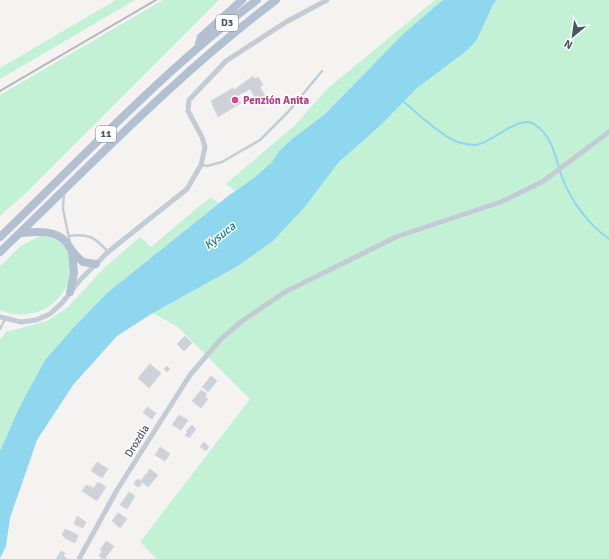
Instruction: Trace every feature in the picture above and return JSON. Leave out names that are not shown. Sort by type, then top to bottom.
[{"type":"main road","points":[[198,48],[201,37],[242,0]]},
{"type":"main road","name":"D3","points":[[198,48],[258,0]]},
{"type":"main road","name":"11","points":[[0,252],[187,72],[232,33],[276,0]]},
{"type":"main road","name":"11","points":[[0,237],[198,48]]},
{"type":"main road","points":[[20,233],[40,232],[56,235],[64,240],[83,262],[96,264]]},
{"type":"main road","points":[[70,292],[74,273],[72,251]]},
{"type":"street","points":[[3,318],[21,322],[36,320],[54,310],[108,252],[187,189],[201,165],[205,147],[202,137],[188,111],[189,100],[226,61],[286,22],[327,0]]},
{"type":"street","name":"Drozdia","points":[[79,559],[117,490],[190,375],[221,340],[267,304],[314,278],[396,237],[519,195],[542,182],[609,132]]},
{"type":"lane","points":[[201,165],[207,166],[222,162],[260,140],[288,112],[322,71]]},
{"type":"lane","points":[[65,189],[63,209],[72,251]]},
{"type":"lane","points":[[68,236],[81,234],[90,237],[99,242],[108,252]]},
{"type":"lane","points":[[0,329],[3,318]]},
{"type":"green space","points":[[116,0],[135,0],[0,79],[0,68]]},
{"type":"green space","points":[[163,0],[219,0],[24,195],[0,216],[0,95]]},
{"type":"green space","points":[[435,0],[443,0],[404,33],[325,114],[292,139],[278,152],[272,162],[254,178],[235,191],[226,184],[295,125],[328,88]]},
{"type":"green space","points":[[497,0],[609,0],[609,559],[157,559],[140,542],[250,399],[178,327],[153,313],[238,266],[273,241],[304,208],[339,162],[382,124],[416,89],[465,52]]},
{"type":"green space","points":[[211,198],[219,203],[107,293],[45,360],[20,406],[0,451],[0,340],[6,332],[47,321],[68,307],[103,269],[140,237],[151,247]]},
{"type":"green space","points":[[40,236],[57,240],[65,246],[67,250],[70,264],[69,277],[65,289],[58,299],[37,312],[13,314],[0,310],[0,266],[21,246]]},
{"type":"water","name":"Kysuca","points":[[443,0],[497,0],[493,5],[476,41],[465,52],[416,89],[382,124],[339,162],[304,208],[273,241],[238,266],[153,313],[117,336],[73,385],[37,440],[10,518],[6,546],[0,558],[0,451],[20,406],[45,360],[107,293],[228,196],[254,178],[272,162],[278,152],[292,139],[325,114],[404,33]]},
{"type":"building","points":[[253,76],[255,79],[258,77],[263,85],[260,87],[265,96],[257,101],[250,89],[237,96],[241,103],[218,117],[211,101],[233,88],[234,90]]},
{"type":"building","points":[[185,336],[192,343],[184,351],[177,344]]},
{"type":"building","points":[[150,364],[161,373],[149,388],[138,378]]},
{"type":"building","points":[[167,366],[170,369],[167,372],[164,369]]},
{"type":"building","points":[[211,376],[217,381],[208,392],[202,387]]},
{"type":"building","points":[[201,390],[207,394],[205,397],[208,399],[201,408],[192,401]]},
{"type":"building","points":[[147,407],[156,413],[152,419],[143,413]]},
{"type":"building","points":[[179,415],[188,420],[181,430],[172,425]]},
{"type":"building","points":[[192,425],[196,429],[189,438],[185,435],[188,432],[186,431]]},
{"type":"building","points":[[204,442],[209,447],[206,451],[200,447]]},
{"type":"building","points":[[160,447],[170,454],[165,461],[155,455]]},
{"type":"building","points":[[97,462],[108,469],[102,478],[91,471]]},
{"type":"building","points":[[150,469],[158,475],[148,487],[142,482],[142,479]]},
{"type":"building","points":[[138,480],[141,483],[138,486],[135,483]]},
{"type":"building","points":[[98,482],[106,487],[97,501],[82,491],[86,485],[94,488]]},
{"type":"building","points":[[129,492],[135,496],[127,509],[120,505]]},
{"type":"building","points":[[118,513],[127,519],[120,528],[112,521]]},
{"type":"building","points":[[77,516],[86,522],[83,528],[74,524]]},
{"type":"building","points":[[65,529],[78,535],[75,543],[62,535]]},
{"type":"building","points":[[106,541],[114,546],[105,559],[103,559],[99,556],[102,551],[100,550]]},
{"type":"building","points":[[61,551],[65,553],[63,556],[59,554]]},
{"type":"building","points":[[59,554],[63,556],[68,559],[56,559]]},
{"type":"waterway","points":[[402,100],[448,137],[466,144],[476,145],[482,143],[521,123],[528,122],[534,124],[549,141],[562,177],[575,203],[587,219],[609,239]]},
{"type":"railway","points":[[0,91],[156,0]]},
{"type":"place","name":"Penzión Anita","points":[[235,100]]}]
